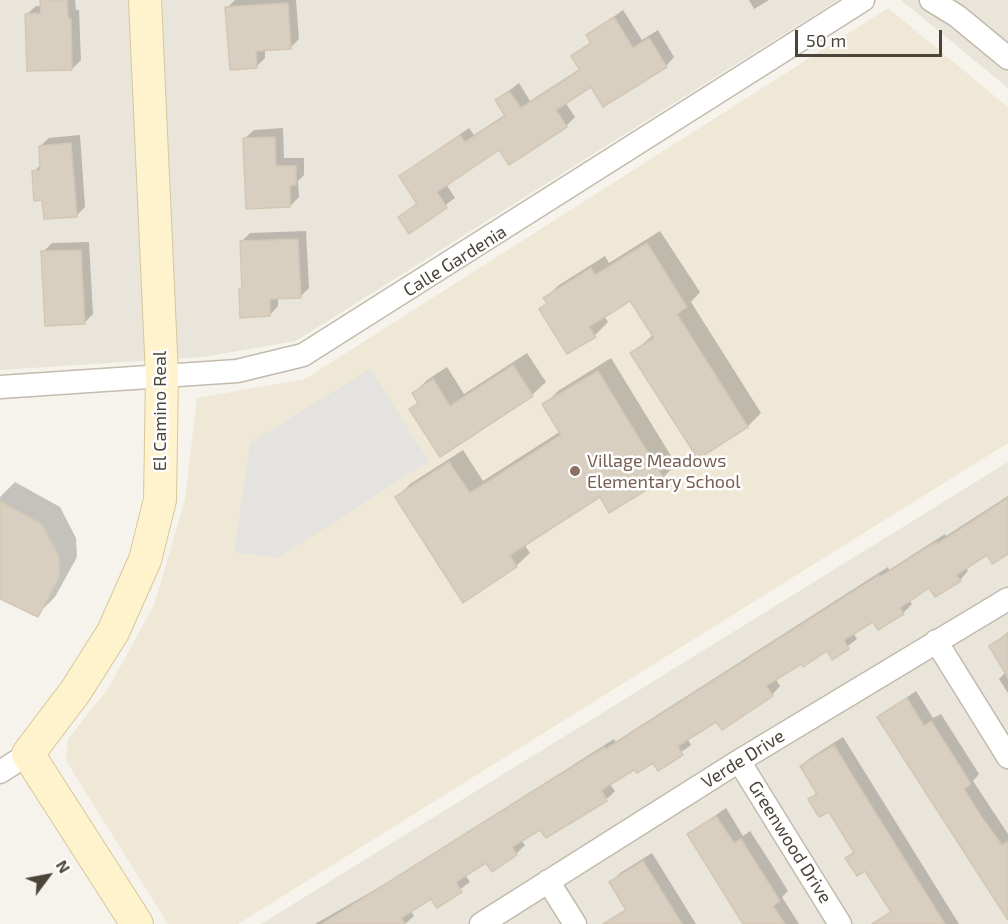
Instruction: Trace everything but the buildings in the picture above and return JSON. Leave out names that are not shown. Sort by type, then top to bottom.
[{"type":"street","name":"El Camino Real","points":[[0,772],[28,754],[75,692],[113,632],[146,560],[160,500],[162,376],[145,0]]},
{"type":"street","name":"Calle Gardenia","points":[[0,387],[237,371],[303,355],[863,0]]},
{"type":"street","points":[[931,0],[957,16],[1008,58]]},
{"type":"street","name":"Verde Drive","points":[[481,924],[739,761],[1008,599]]},
{"type":"street","points":[[936,642],[1008,757]]},
{"type":"street","points":[[28,754],[137,924]]},
{"type":"street","name":"Greenwood Drive","points":[[739,761],[840,924]]},
{"type":"street","points":[[548,881],[575,924]]},
{"type":"shaded area","points":[[0,0],[838,0],[296,341],[203,357],[0,370]]},
{"type":"shaded area","points":[[901,0],[1008,0],[1008,88]]},
{"type":"shaded area","name":"Village Meadows Elementary School","points":[[888,8],[1008,107],[1008,443],[238,924],[168,924],[66,761],[68,739],[109,687],[154,605],[185,500],[197,398],[305,379]]},
{"type":"shaded area","points":[[370,369],[429,461],[278,558],[234,552],[250,443]]},
{"type":"shaded area","points":[[1008,462],[1008,924],[261,924]]},
{"type":"place","name":"Village Meadows Elementary School","points":[[575,471]]}]
